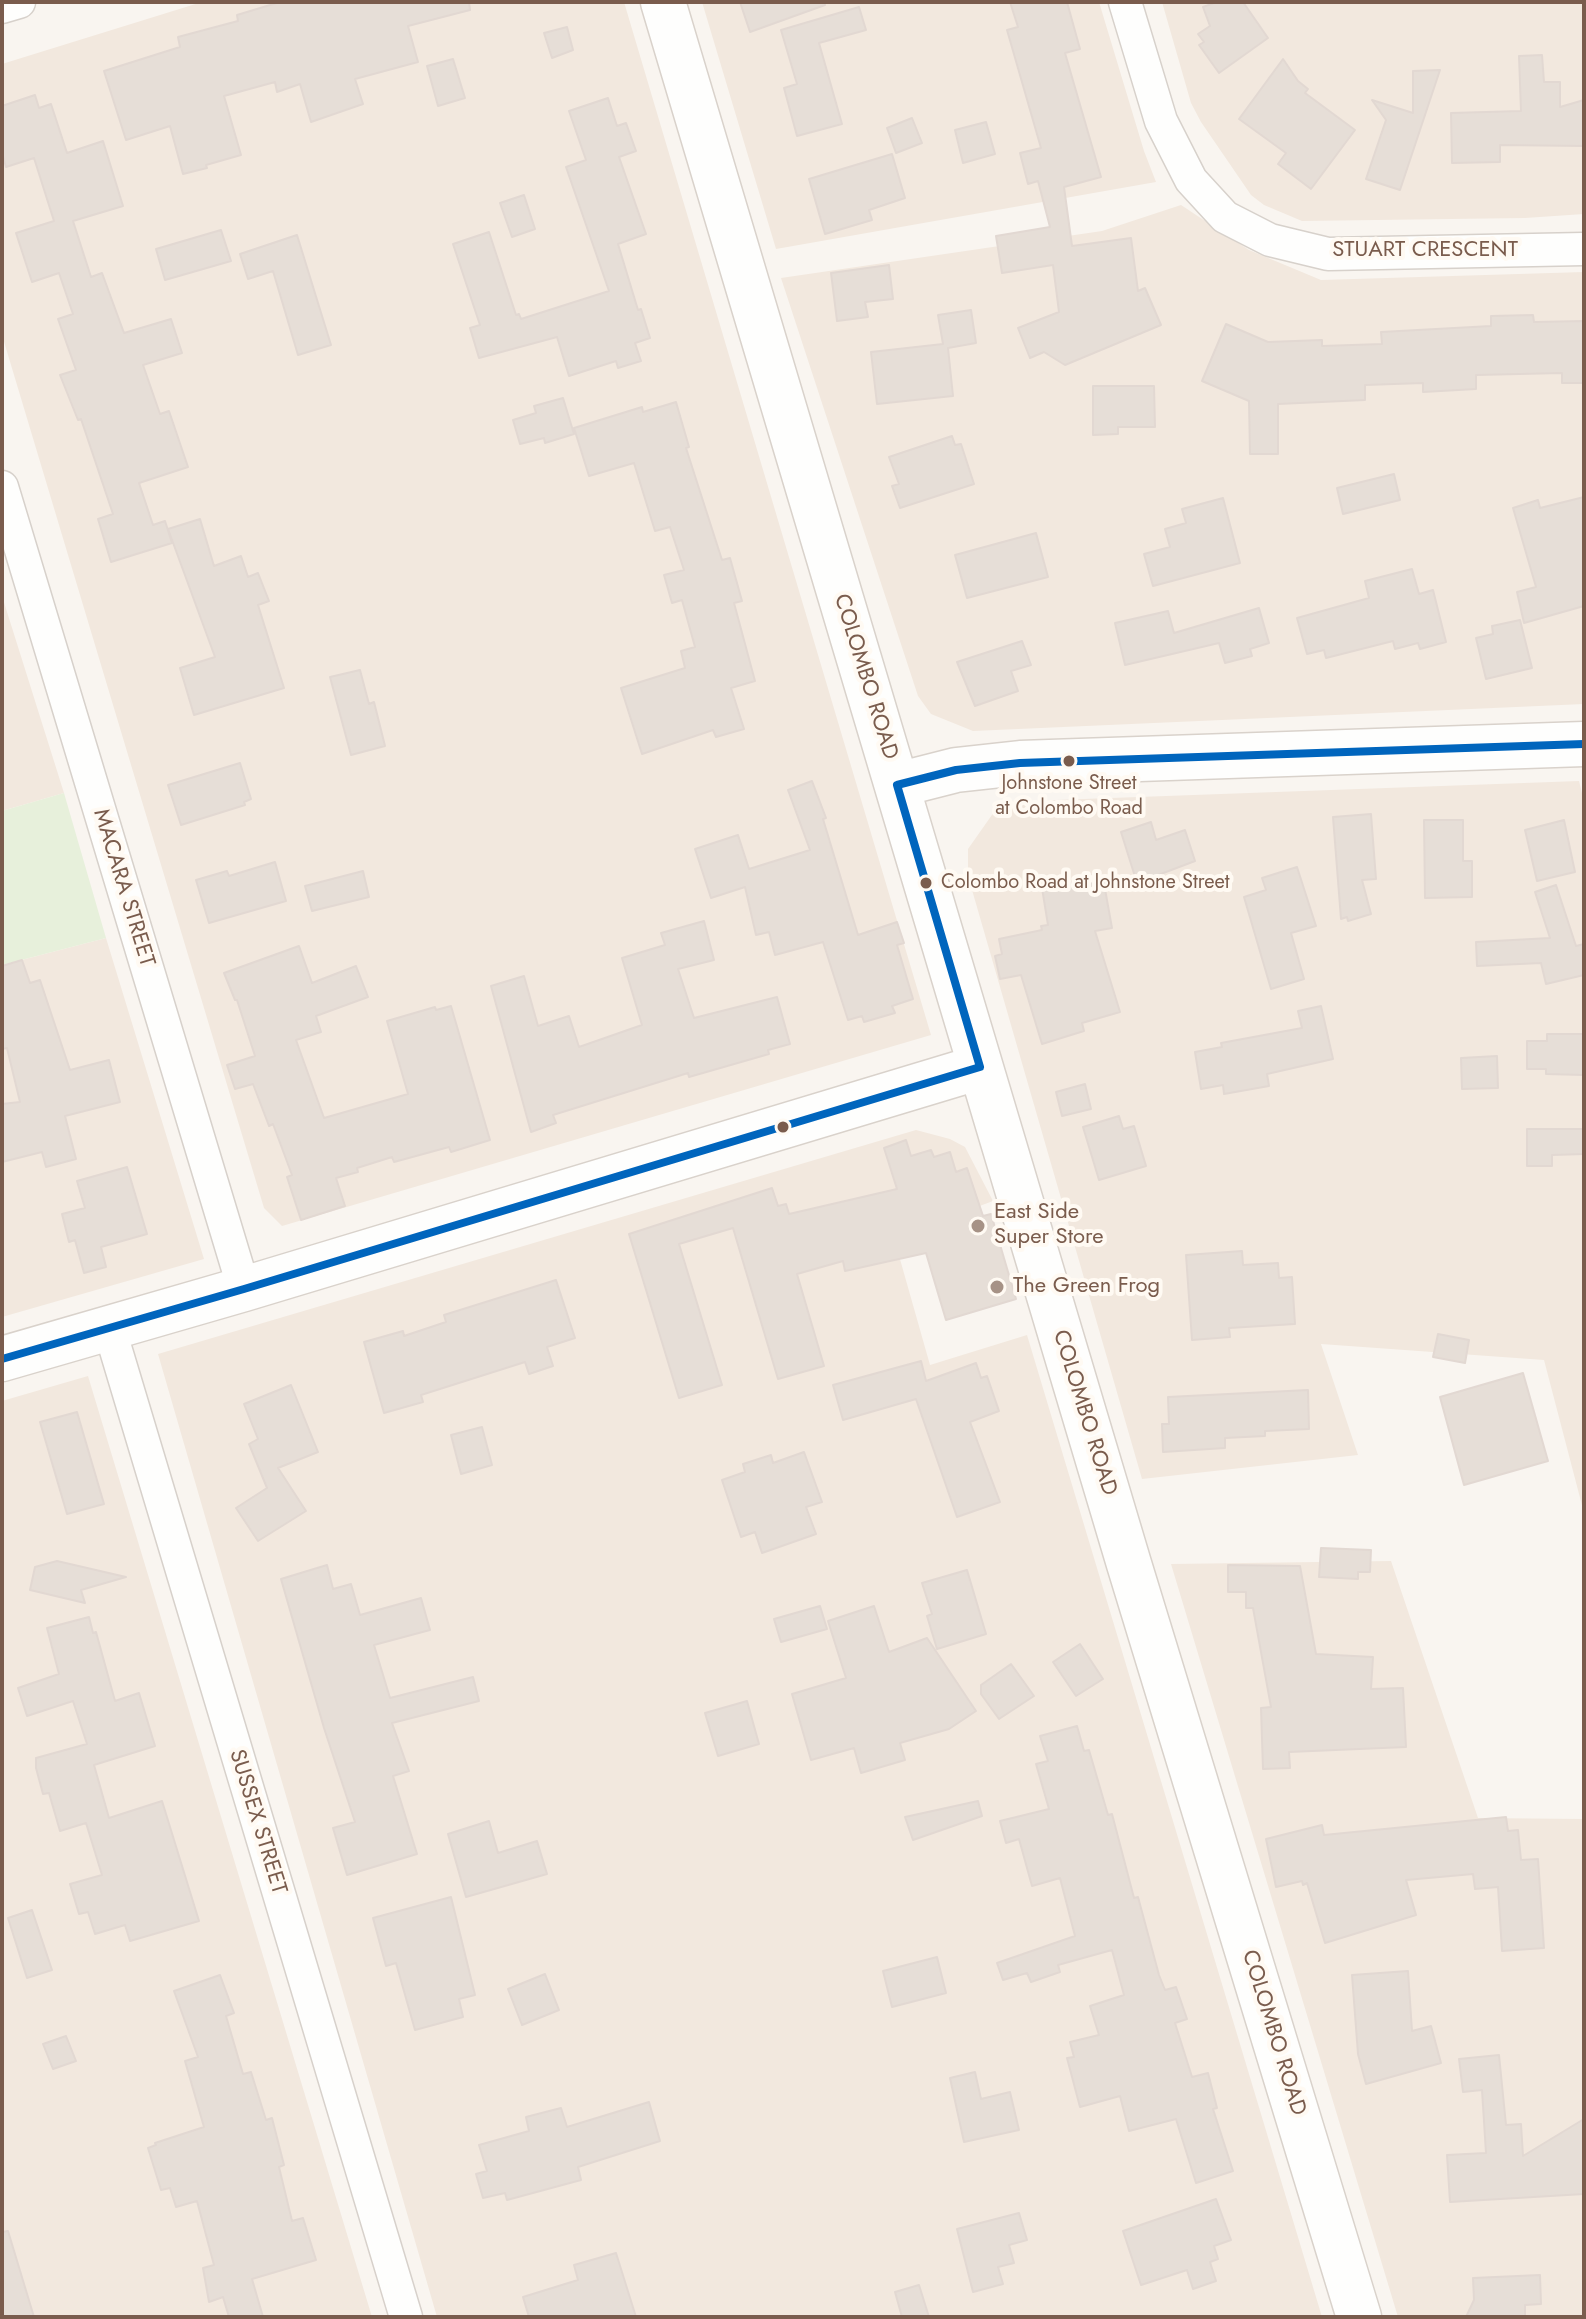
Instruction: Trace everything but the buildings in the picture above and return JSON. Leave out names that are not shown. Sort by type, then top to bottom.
[{"type":"street","points":[[2,7],[19,2]]},
{"type":"street","name":"COLOMBO ROAD","points":[[663,2],[980,1067],[1359,2317]]},
{"type":"street","name":"STUART CRESCENT","points":[[1125,2],[1161,121],[1191,180],[1225,217],[1270,240],[1328,254],[1584,249]]},
{"type":"street","name":"MACARA STREET","points":[[2,487],[244,1289]]},
{"type":"street","points":[[897,785],[956,770],[1020,763],[1584,744]]},
{"type":"street","points":[[2,1359],[980,1067]]},
{"type":"street","name":"SUSSEX STREET","points":[[109,1327],[406,2317]]},
{"type":"shaded area","points":[[202,2],[624,2],[931,1035],[282,1226],[264,1208],[2,335],[2,64]]},
{"type":"shaded area","points":[[702,2],[1099,2],[1156,182],[776,249]]},
{"type":"shaded area","points":[[1162,2],[1584,2],[1584,214],[1525,218],[1302,221],[1264,205],[1251,195],[1191,103]]},
{"type":"shaded area","points":[[1181,205],[1249,250],[1321,280],[1584,272],[1584,704],[973,731],[931,714],[918,696],[781,278],[1102,231]]},
{"type":"shaded area","points":[[2,596],[64,793],[2,811]]},
{"type":"shaded area","points":[[1579,781],[1584,801],[1584,1513],[1544,1360],[1321,1344],[1358,1455],[1142,1479],[968,876],[968,849],[1001,802]]},
{"type":"shaded area","points":[[106,938],[204,1259],[2,1317],[2,965]]},
{"type":"shaded area","points":[[916,1130],[950,1139],[965,1147],[993,1201],[894,1238],[930,1365],[1027,1335],[1322,2317],[437,2317],[158,1354]]},
{"type":"shaded area","points":[[88,1376],[372,2317],[2,2317],[2,1401]]},
{"type":"shaded area","points":[[1391,1561],[1478,1818],[1584,1819],[1584,2317],[1398,2317],[1171,1564]]},
{"type":"green space","points":[[64,793],[106,938],[2,965],[2,811]]},
{"type":"transit line","points":[[2,1359],[980,1067],[897,785],[956,770],[1020,763],[1584,744]]},
{"type":"place","name":"Johnstone Street at Colombo Road","points":[[1069,761]]},
{"type":"place","name":"Colombo Road at Johnstone Street","points":[[926,883]]},
{"type":"place","name":"East Side Super Store","points":[[978,1226]]},
{"type":"place","name":"The Green Frog","points":[[997,1287]]}]
